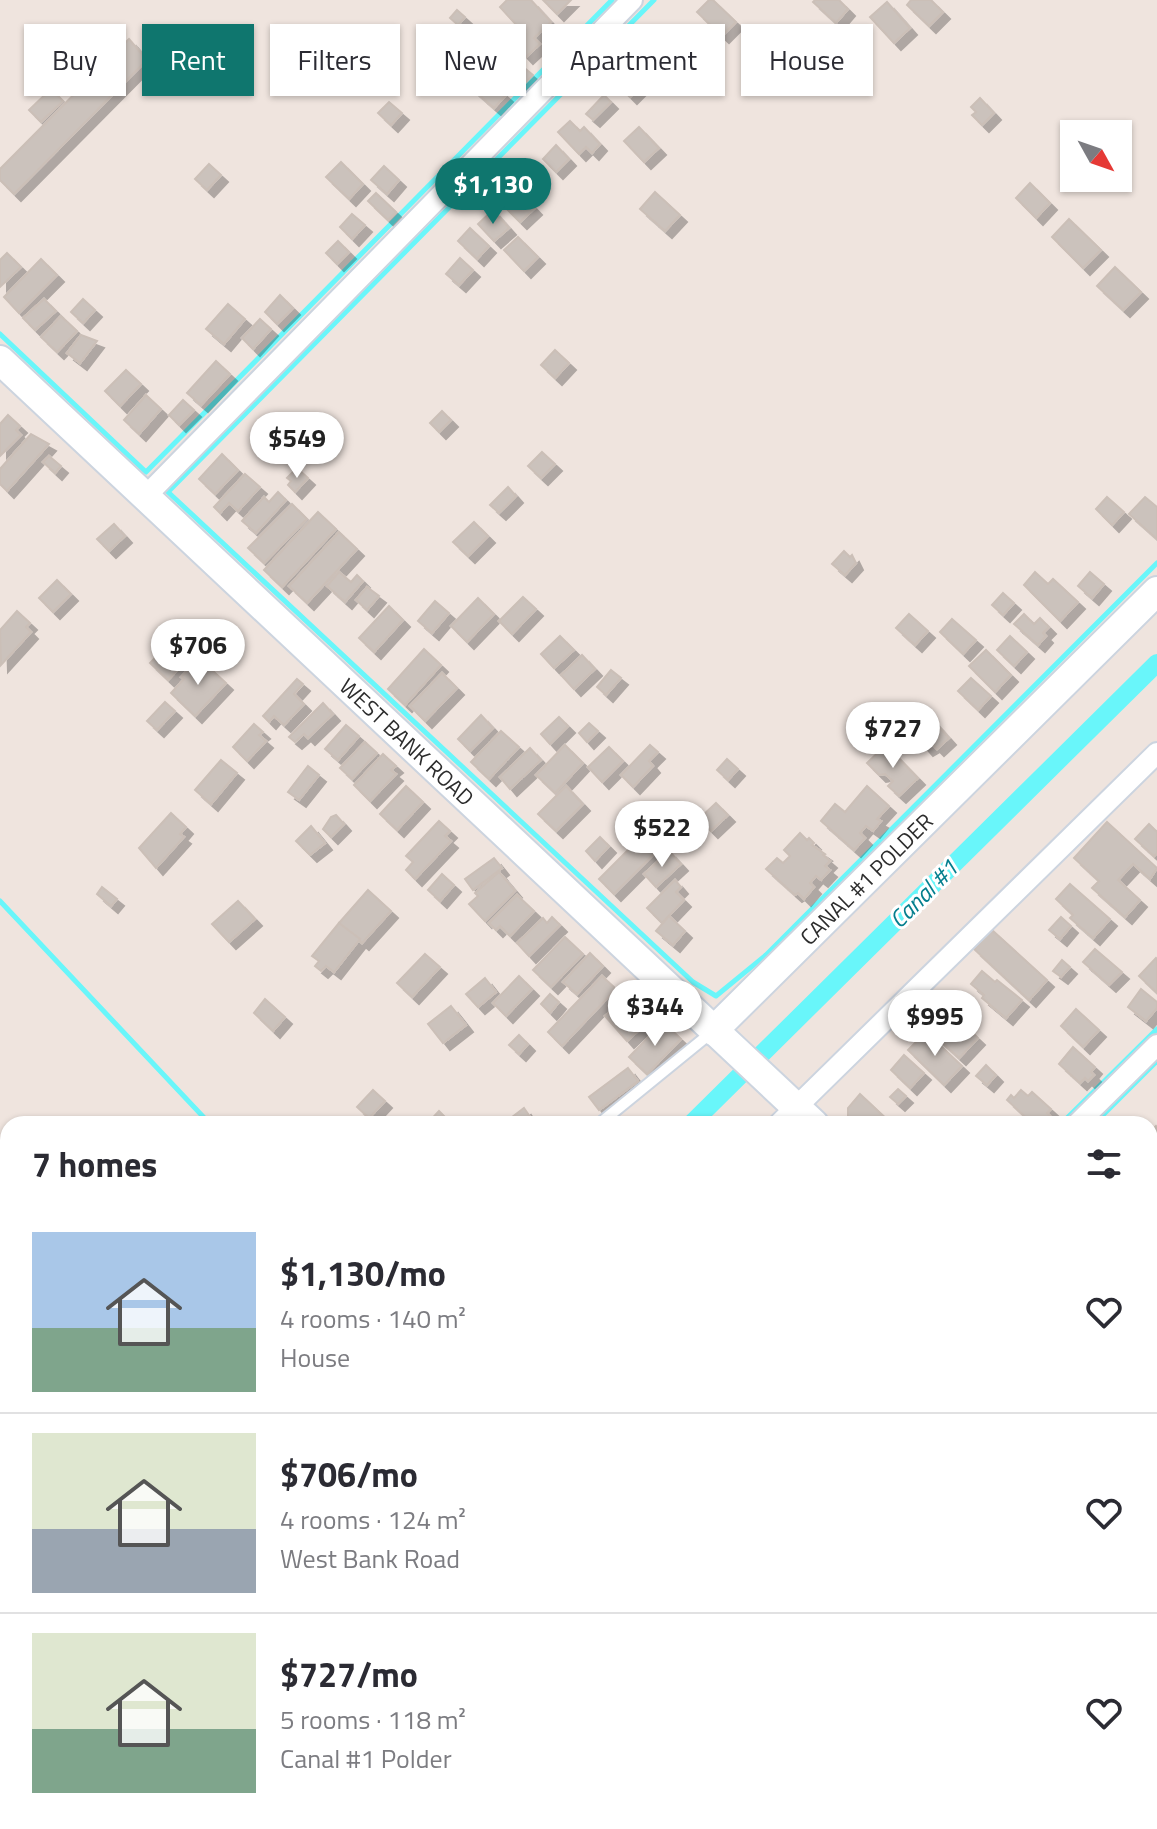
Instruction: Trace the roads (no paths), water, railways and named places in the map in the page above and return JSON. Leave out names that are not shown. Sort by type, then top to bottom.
[{"type":"street","points":[[145,497],[632,0]]},
{"type":"street","name":"WEST BANK ROAD","points":[[0,360],[721,1039],[793,1112]]},
{"type":"street","name":"CANAL #1 POLDER","points":[[721,1039],[1157,591]]},
{"type":"street","points":[[793,1112],[1157,753]]},
{"type":"street","points":[[1085,1116],[1157,1045]]},
{"type":"lane","points":[[610,1116],[721,1039]]},
{"type":"waterway","points":[[0,334],[146,472],[612,0]]},
{"type":"waterway","points":[[654,0],[168,492],[693,982],[716,996],[766,955],[1157,563]]},
{"type":"waterway","name":"Canal #1","points":[[699,1116],[1157,663]]},
{"type":"waterway","points":[[0,901],[202,1116]]},
{"type":"waterway","points":[[1069,1116],[1157,1029]]},
{"type":"waterway","points":[[1102,1116],[1157,1061]]}]
